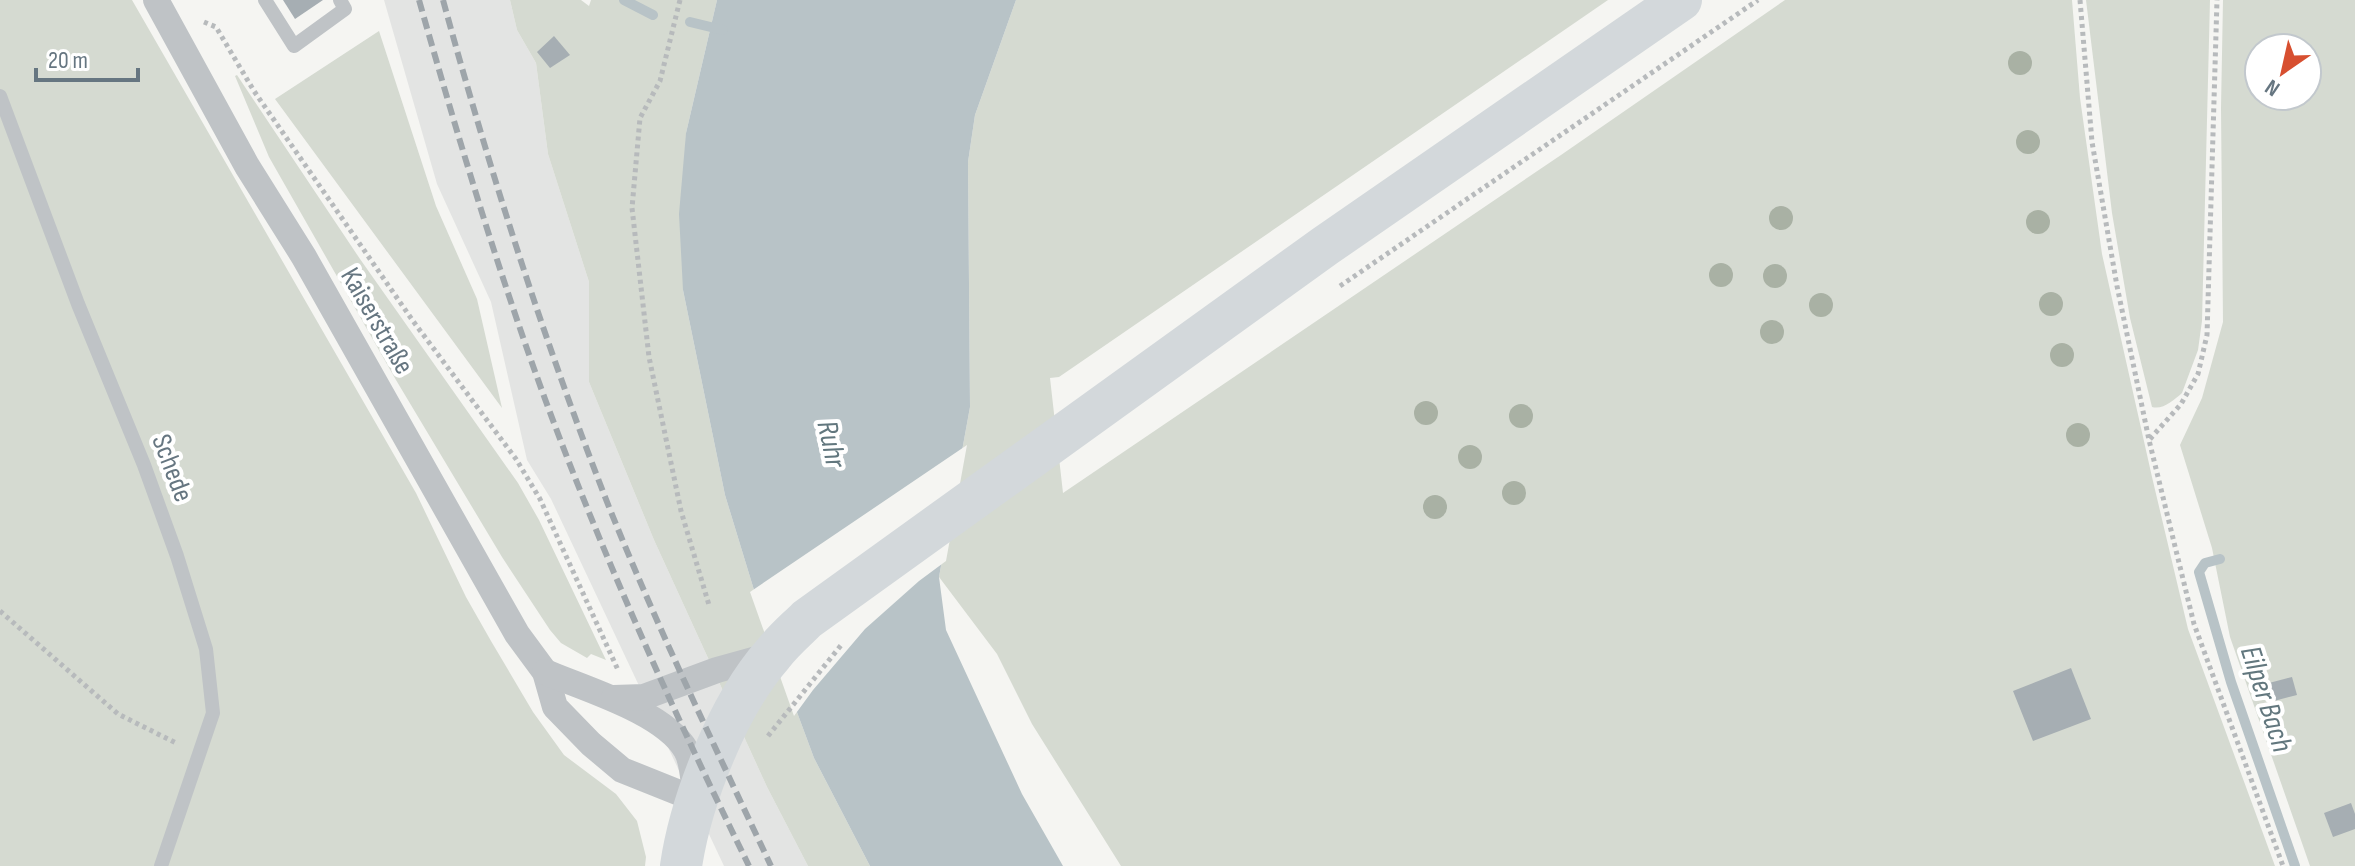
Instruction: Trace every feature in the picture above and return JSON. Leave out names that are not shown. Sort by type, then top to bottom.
[{"type":"main road","points":[[682,860],[697,800],[724,734],[748,688],[771,655],[807,619],[1325,246],[1681,0]]},
{"type":"street","name":"Kaiserstraße","points":[[158,1],[247,166],[304,257],[517,634],[545,672],[555,707],[622,770],[697,800]]},
{"type":"street","points":[[613,698],[644,697],[717,670],[771,655]]},
{"type":"street","points":[[545,672],[613,698],[673,734],[688,752],[697,800]]},
{"type":"lane","points":[[265,0],[294,46],[345,9],[340,0]]},
{"type":"lane","name":"Schede","points":[[0,96],[78,304],[144,465],[206,649],[213,713],[161,866]]},
{"type":"path","points":[[680,0],[660,81],[640,118],[632,208],[649,357],[681,511],[709,605]]},
{"type":"path","points":[[1339,287],[1758,0]]},
{"type":"path","points":[[2080,0],[2092,142],[2117,286],[2149,440],[2194,624],[2283,866]]},
{"type":"path","points":[[2149,440],[2181,404],[2198,374],[2207,335],[2217,0]]},
{"type":"path","points":[[216,27],[254,91],[404,309],[516,459],[540,499],[609,650]]},
{"type":"path","points":[[0,611],[118,714],[200,755]]},
{"type":"path","points":[[764,743],[797,697],[852,634]]},
{"type":"shaded area","points":[[0,0],[132,0],[416,493],[466,597],[533,712],[564,755],[616,794],[637,821],[646,857],[645,866],[0,866]]},
{"type":"shaded area","points":[[384,0],[510,0],[517,30],[536,63],[548,154],[589,282],[589,382],[654,540],[767,787],[808,866],[724,866],[551,499],[527,460],[491,302],[437,184]]},
{"type":"shaded area","points":[[510,0],[581,0],[589,6],[591,0],[717,0],[686,133],[683,290],[725,495],[765,626],[814,758],[870,866],[808,866],[767,787],[654,540],[589,382],[589,282],[548,154],[536,63],[517,30]]},
{"type":"shaded area","points":[[1016,0],[1608,0],[1059,377],[1050,378],[1063,493],[1785,0],[2072,0],[2080,98],[2102,254],[2152,477],[2188,629],[2275,866],[1121,866],[1032,724],[997,654],[939,577],[970,407],[968,162],[975,115]]},
{"type":"shaded area","points":[[2086,0],[2210,0],[2202,321],[2198,350],[2182,393],[2160,407],[2152,407],[2130,318],[2112,213]]},
{"type":"shaded area","points":[[2223,0],[2355,0],[2355,866],[2310,866],[2230,637],[2212,548],[2180,445],[2202,398],[2223,322]]},
{"type":"shaded area","points":[[379,31],[436,206],[477,299],[502,408],[275,99]]},
{"type":"shaded area","points":[[237,75],[360,259],[518,483],[606,660],[591,654],[587,658],[561,643],[502,557],[396,380],[269,157]]},
{"type":"water","name":"Ruhr","points":[[717,0],[1016,0],[975,115],[968,162],[970,407],[939,577],[946,630],[1022,794],[1063,866],[870,866],[814,758],[765,626],[725,495],[683,290],[679,214],[686,133]]},
{"type":"pier","points":[[967,445],[946,561],[865,629],[794,716],[750,592]]},
{"type":"building","points":[[283,0],[323,0],[295,19]]},
{"type":"building","points":[[554,36],[570,55],[550,68],[537,52]]},
{"type":"building","points":[[2071,668],[2091,719],[2033,741],[2013,691]]},
{"type":"building","points":[[2292,677],[2297,695],[2274,701],[2269,683]]},
{"type":"building","points":[[2351,803],[2355,829],[2333,837],[2324,813]]},
{"type":"waterway","points":[[624,0],[653,15]]},
{"type":"waterway","points":[[690,22],[723,30]]},
{"type":"waterway","name":"Eilper Bach","points":[[2220,559],[2205,563],[2199,572],[2231,682],[2295,866]]},
{"type":"railway","points":[[419,0],[494,251],[568,459],[641,635],[749,866]]},
{"type":"railway","points":[[443,0],[519,256],[585,445],[647,598],[771,866]]}]
